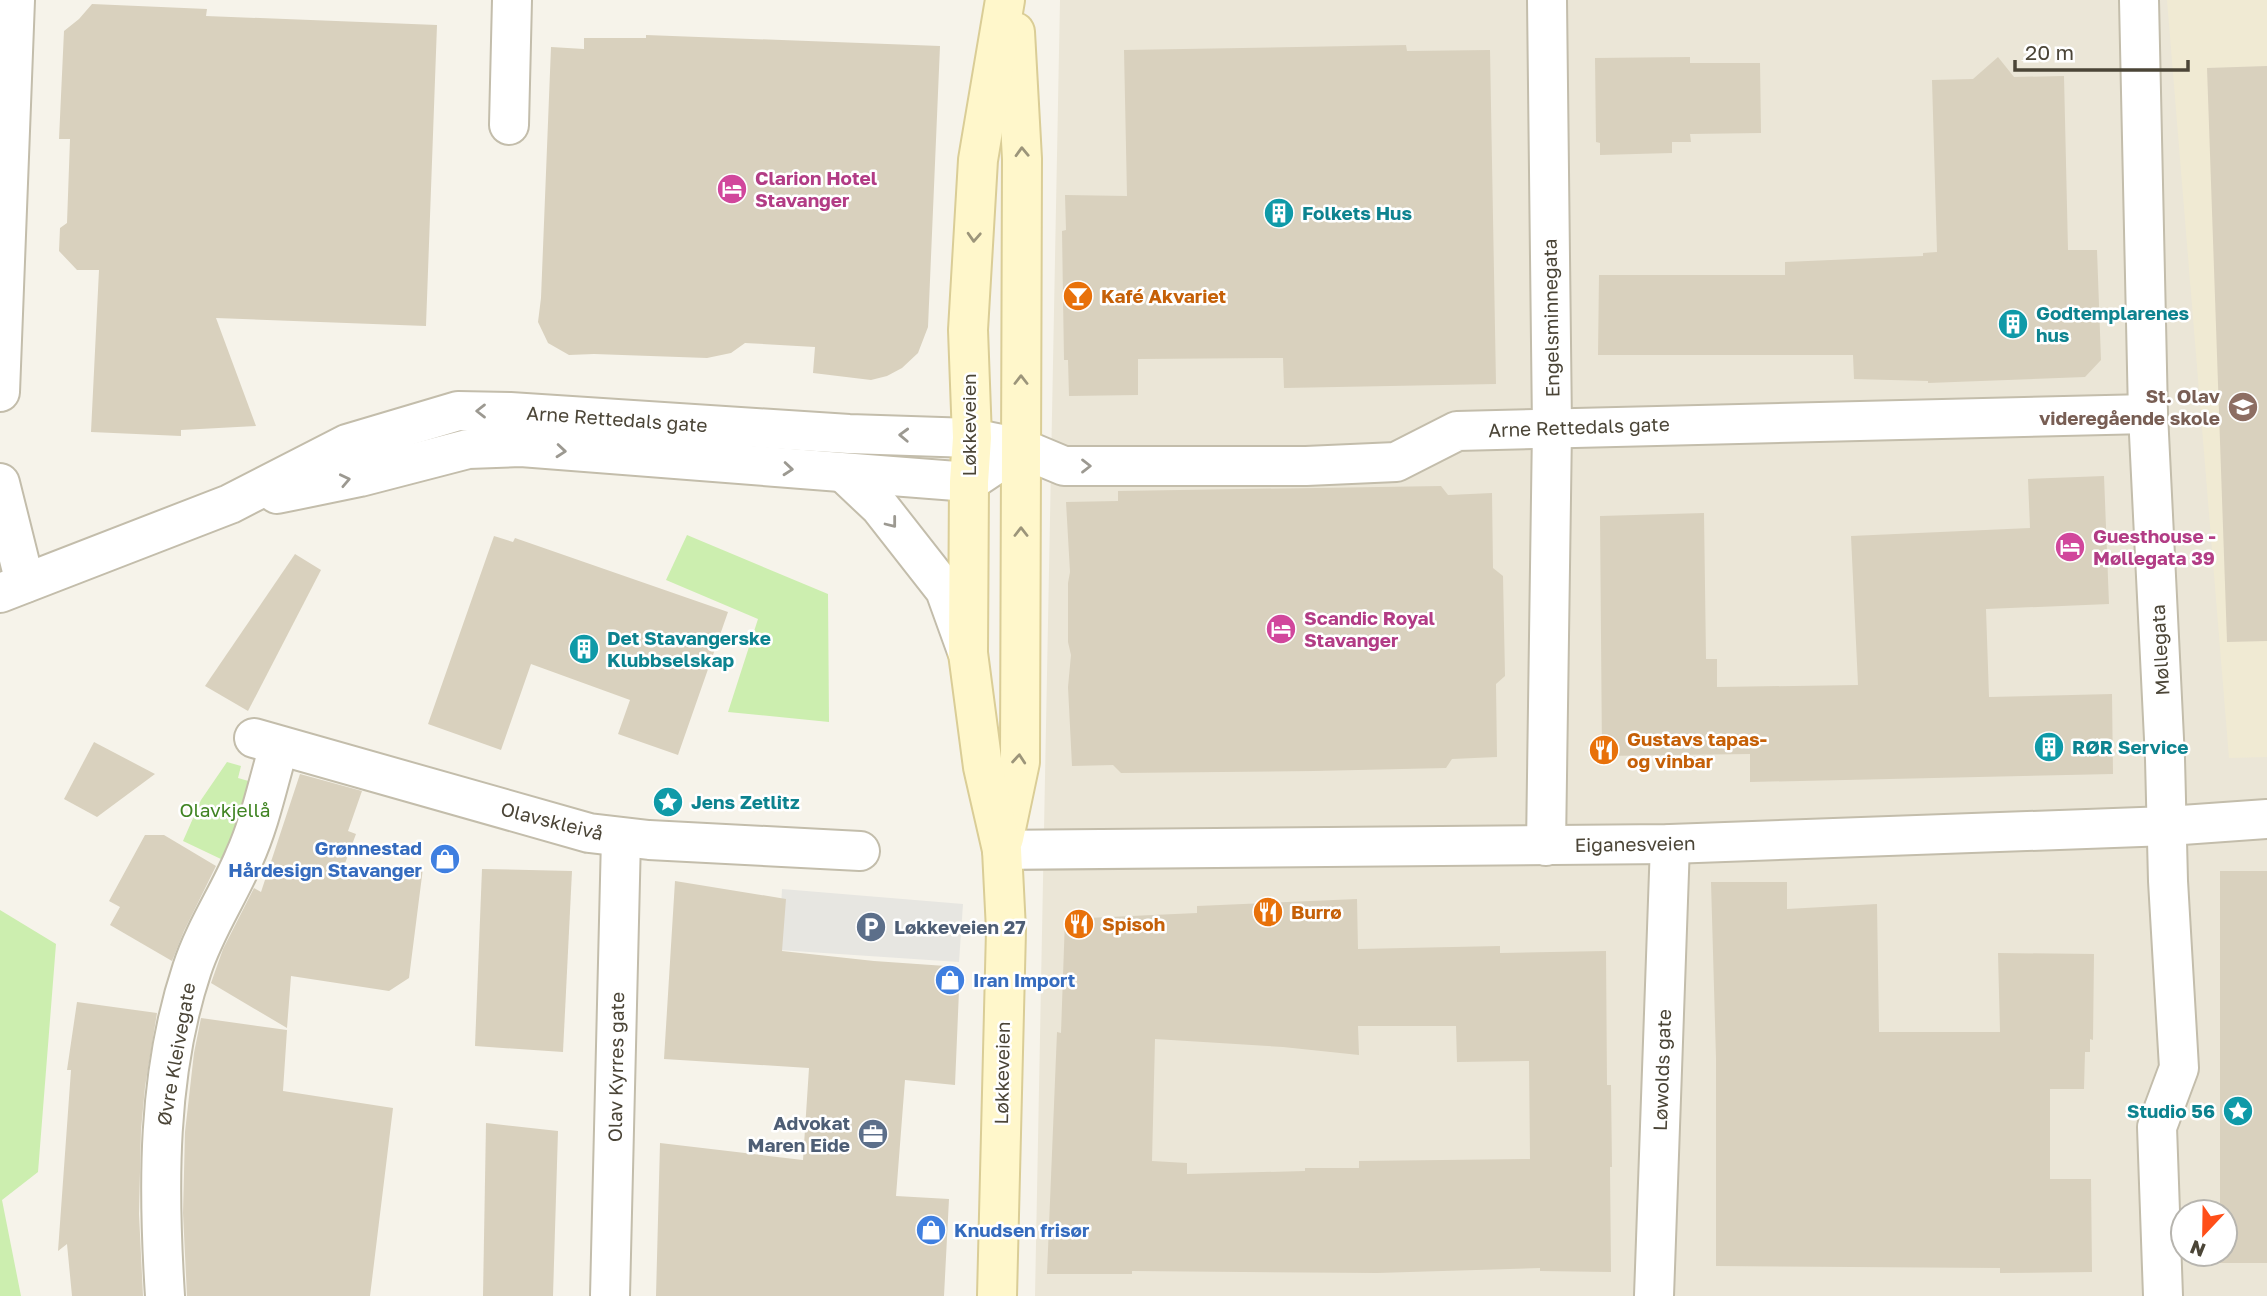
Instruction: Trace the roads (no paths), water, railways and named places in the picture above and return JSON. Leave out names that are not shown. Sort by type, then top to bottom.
[{"type":"main road","name":"Løkkeveien","points":[[997,1296],[1006,930],[1002,850],[983,766],[968,653],[969,482],[972,438],[968,330],[978,160],[1005,0]]},
{"type":"main road","name":"Løkkeveien","points":[[1002,850],[1020,762],[1022,159],[1014,0]]},
{"type":"street","points":[[0,392],[15,0]]},
{"type":"street","points":[[509,125],[512,0]]},
{"type":"street","name":"Engelsminnegata","points":[[1546,0],[1552,428],[1546,846]]},
{"type":"street","name":"Møllegata","points":[[2139,0],[2148,414],[2168,826],[2168,881],[2179,1068],[2157,1127],[2163,1296]]},
{"type":"street","name":"Arne Rettedals gate","points":[[12,588],[230,504],[346,444],[458,411],[849,434],[972,438],[1021,448],[1064,466],[1306,466],[1396,462],[1457,431],[2148,414]]},
{"type":"street","name":"Arne Rettedals gate","points":[[230,504],[359,477],[468,449],[521,447],[969,482]]},
{"type":"street","points":[[969,482],[1021,448]]},
{"type":"street","points":[[845,474],[880,507],[945,590],[968,653]]},
{"type":"street","points":[[0,483],[12,588]]},
{"type":"street","name":"Olavskleivå","points":[[267,742],[562,826],[621,838],[860,851]]},
{"type":"street","name":"Øvre Kleivegate","points":[[165,1296],[161,1241],[164,1099],[191,970],[206,931],[250,845],[267,742]]},
{"type":"street","name":"Eiganesveien","points":[[1002,850],[1670,844],[2168,826],[2267,819]]},
{"type":"street","name":"Olav Kyrres gate","points":[[610,1296],[621,838]]},
{"type":"street","name":"Løwolds gate","points":[[1654,1296],[1670,844]]},
{"type":"place","name":"Clarion Hotel Stavanger","points":[[732,189]]},
{"type":"place","name":"Folkets Hus","points":[[1279,213]]},
{"type":"place","name":"Kafé Akvariet","points":[[1078,296]]},
{"type":"place","name":"Godtemplarenes hus","points":[[2013,324]]},
{"type":"place","name":"St. Olav videregående skole","points":[[2243,407]]},
{"type":"place","name":"Guesthouse - Møllegata 39","points":[[2070,547]]},
{"type":"place","name":"Scandic Royal Stavanger","points":[[1281,629]]},
{"type":"place","name":"Det Stavangerske Klubbselskap","points":[[584,649]]},
{"type":"place","name":"RØR Service","points":[[2049,747]]},
{"type":"place","name":"Gustavs tapas- og vinbar","points":[[1604,750]]},
{"type":"place","name":"Jens Zetlitz","points":[[668,802]]},
{"type":"place","name":"Grønnestad Hårdesign Stavanger","points":[[445,859]]},
{"type":"place","name":"Burrø","points":[[1268,912]]},
{"type":"place","name":"Spisoh","points":[[1079,924]]},
{"type":"place","name":"Løkkeveien 27","points":[[871,927]]},
{"type":"place","name":"Iran Import","points":[[950,980]]},
{"type":"place","name":"Studio 56","points":[[2238,1111]]},
{"type":"place","name":"Advokat Maren Eide","points":[[873,1134]]},
{"type":"place","name":"Knudsen frisør","points":[[931,1230]]},
{"type":"park label","name":"Olavkjellå","points":[[225,810]]}]
